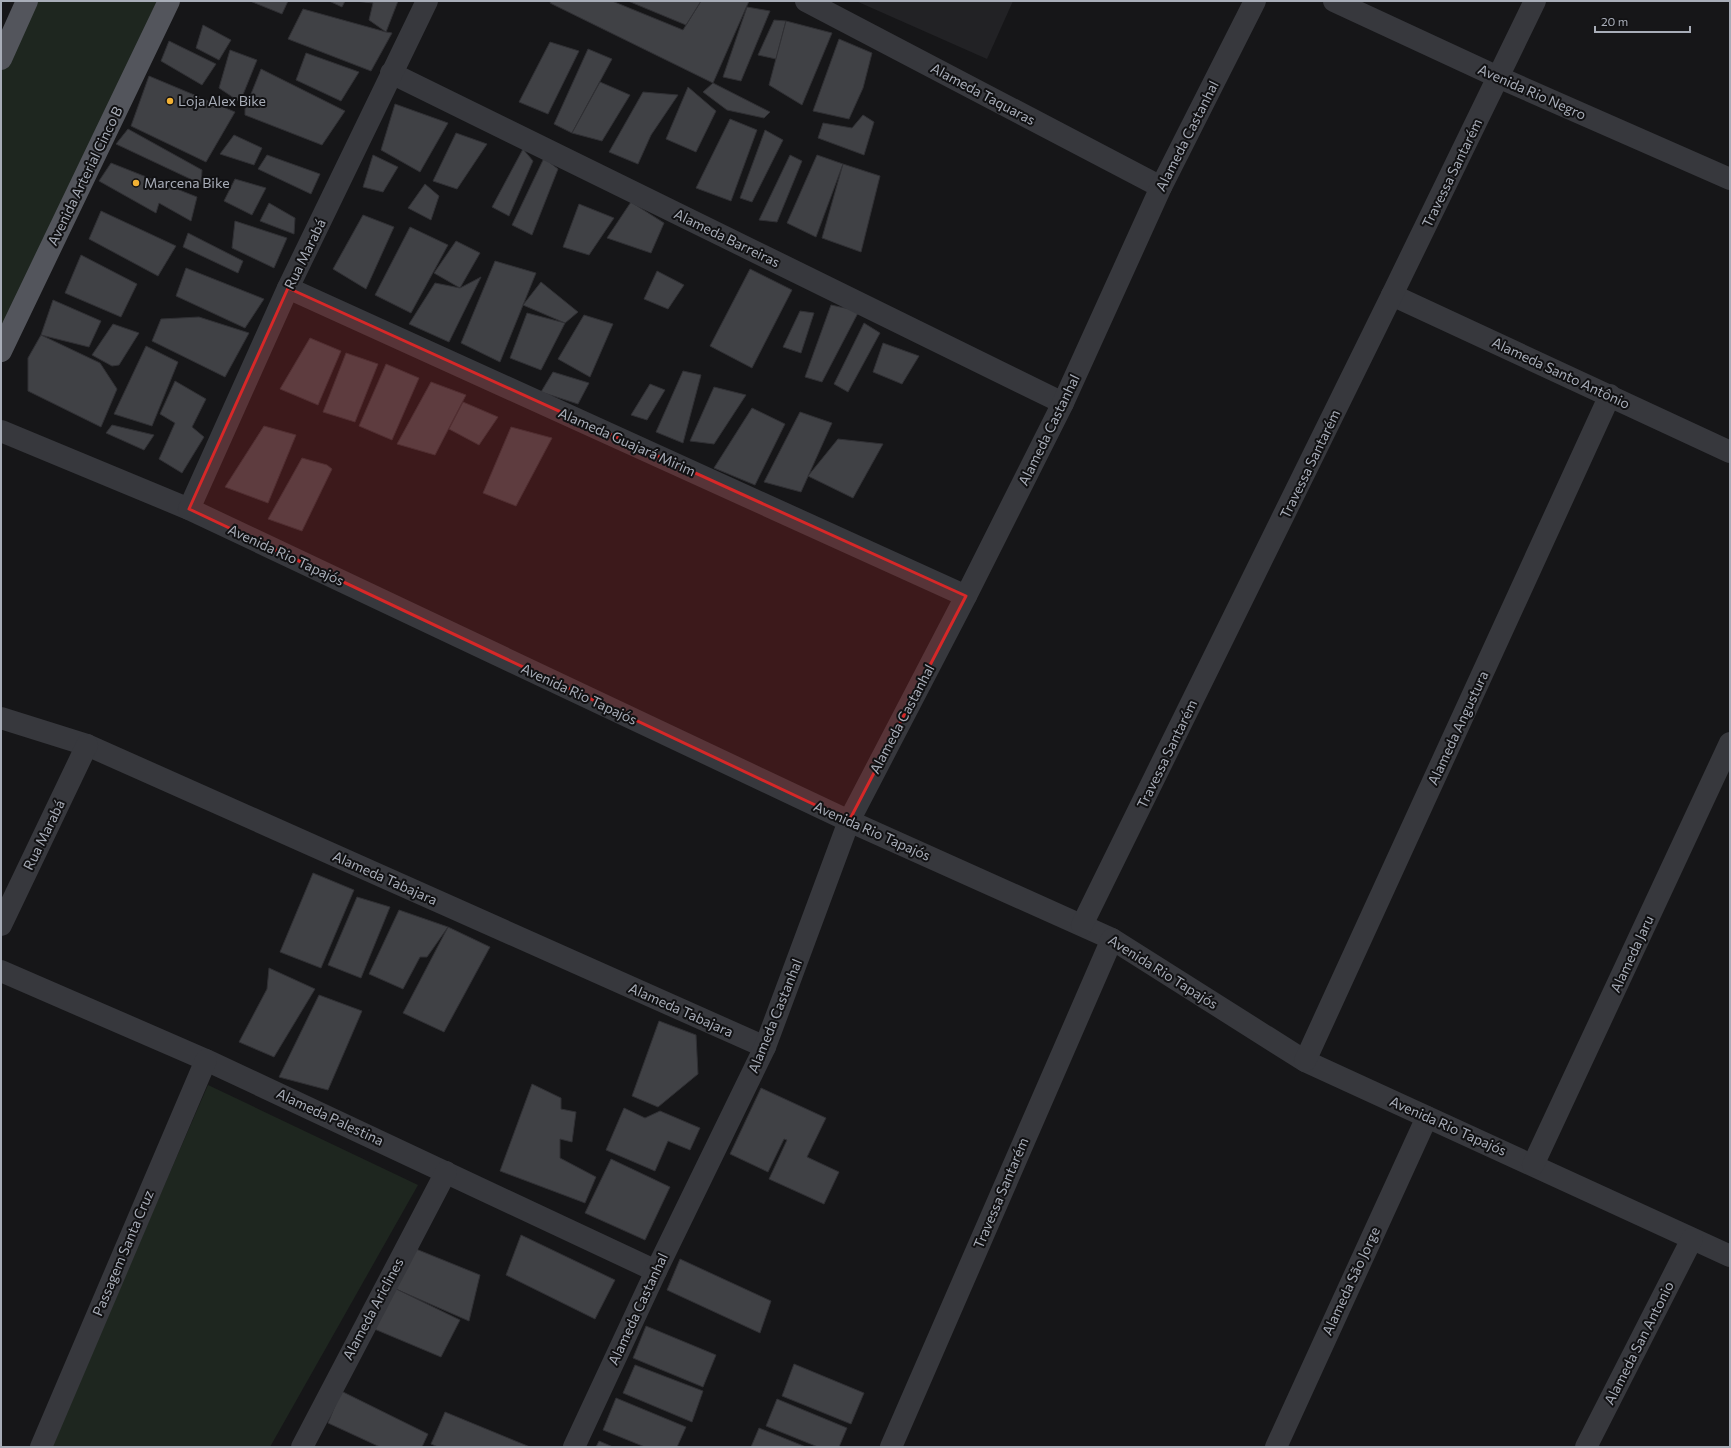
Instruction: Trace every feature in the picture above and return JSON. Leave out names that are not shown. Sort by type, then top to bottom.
[{"type":"main road","points":[[1,59],[27,1]]},
{"type":"main road","name":"Avenida Arterial Cinco B","points":[[1,351],[169,1]]},
{"type":"street","name":"Rua Marabá","points":[[189,509],[288,288],[427,1]]},
{"type":"street","name":"Alameda Taquaras","points":[[806,1],[1161,187]]},
{"type":"street","name":"Alameda Castanhal","points":[[574,1447],[656,1271],[765,1047],[849,821],[966,596],[1063,403],[1161,187],[1255,1]]},
{"type":"street","name":"Avenida Rio Negro","points":[[1334,1],[1498,77],[1730,179]]},
{"type":"street","name":"Travessa Santarém","points":[[1082,926],[1392,296],[1535,1]]},
{"type":"street","name":"Alameda Barreiras","points":[[391,73],[1063,403]]},
{"type":"street","name":"Alameda Guajará Mirim","points":[[288,288],[966,596]]},
{"type":"street","name":"Alameda Santo Antônio","points":[[1392,296],[1610,395],[1730,452]]},
{"type":"street","name":"Alameda Angustura","points":[[1306,1061],[1610,395]]},
{"type":"street","name":"Avenida Rio Tapajós","points":[[1,431],[189,509],[849,821],[1112,939],[1306,1061],[1730,1256]]},
{"type":"street","name":"Alameda Tabajara","points":[[1,718],[87,746],[765,1047]]},
{"type":"street","name":"Alameda Jaru","points":[[1533,1165],[1730,743]]},
{"type":"street","name":"Rua Marabá","points":[[1,925],[87,746]]},
{"type":"street","name":"Travessa Santarém","points":[[891,1447],[1112,939]]},
{"type":"street","name":"Alameda Palestina","points":[[1,971],[206,1060],[656,1271]]},
{"type":"street","name":"Passagem Santa Cruz","points":[[41,1447],[206,1060]]},
{"type":"street","name":"Alameda São Jorge","points":[[1276,1447],[1298,1395],[1427,1116]]},
{"type":"street","name":"Alameda Ariclines","points":[[302,1447],[446,1172]]},
{"type":"street","name":"Alameda San Antonio","points":[[1586,1447],[1692,1239]]},
{"type":"highlighted area","points":[[288,288],[966,596],[849,821],[189,509]]},
{"type":"shaded area","points":[[27,1],[169,1],[1,351],[1,59]]},
{"type":"shaded area","points":[[856,1],[1013,1],[987,59]]},
{"type":"shaded area","points":[[208,1085],[418,1185],[270,1447],[50,1447]]},
{"type":"building","points":[[250,1],[288,1],[282,14]]},
{"type":"building","points":[[329,1],[345,1],[342,7]]},
{"type":"building","points":[[355,1],[398,1],[386,32],[369,20],[373,3]]},
{"type":"building","points":[[551,1],[612,1],[683,30],[701,1],[749,1],[713,83],[550,3]]},
{"type":"building","points":[[628,1],[701,1],[686,25]]},
{"type":"building","points":[[747,7],[770,11],[741,81],[723,77]]},
{"type":"building","points":[[303,9],[392,33],[371,71],[288,39]]},
{"type":"building","points":[[774,20],[786,21],[776,59],[758,55]]},
{"type":"building","points":[[786,21],[832,33],[802,105],[769,85]]},
{"type":"building","points":[[203,25],[231,40],[219,60],[196,48]]},
{"type":"building","points":[[839,39],[872,53],[863,88],[849,119],[813,111]]},
{"type":"building","points":[[169,41],[216,64],[202,85],[161,61]]},
{"type":"building","points":[[550,42],[579,51],[548,114],[519,102]]},
{"type":"building","points":[[588,49],[612,59],[572,133],[554,124]]},
{"type":"building","points":[[230,50],[257,60],[240,102],[219,88]]},
{"type":"building","points":[[306,53],[359,72],[341,101],[296,80]]},
{"type":"building","points":[[261,69],[345,111],[322,145],[245,115],[245,109]]},
{"type":"building","points":[[149,76],[235,112],[206,162],[131,126]]},
{"type":"building","points":[[600,82],[630,95],[602,141],[572,133]]},
{"type":"building","points":[[713,83],[770,112],[764,118],[727,110],[703,92]]},
{"type":"building","points":[[688,87],[716,111],[696,152],[666,139]]},
{"type":"building","points":[[643,92],[678,95],[651,135],[638,164],[609,152]]},
{"type":"building","points":[[395,104],[448,123],[420,172],[381,150]]},
{"type":"building","points":[[863,115],[874,122],[864,155],[818,138],[823,123],[852,128]]},
{"type":"building","points":[[730,119],[757,130],[731,201],[696,188]]},
{"type":"building","points":[[128,129],[202,170],[201,184],[116,144]]},
{"type":"building","points":[[765,130],[783,140],[752,202],[740,198]]},
{"type":"building","points":[[456,133],[487,144],[457,189],[433,181]]},
{"type":"building","points":[[234,135],[262,148],[254,165],[220,154]]},
{"type":"building","points":[[523,149],[533,161],[509,216],[492,207]]},
{"type":"building","points":[[267,155],[320,174],[311,194],[258,169]]},
{"type":"building","points":[[373,155],[398,167],[383,192],[363,187]]},
{"type":"building","points":[[790,155],[802,161],[777,222],[759,220]]},
{"type":"building","points":[[817,155],[843,164],[816,237],[787,223]]},
{"type":"building","points":[[544,158],[558,169],[532,235],[512,225]]},
{"type":"building","points":[[111,163],[197,197],[191,221],[159,203],[156,213],[99,181]]},
{"type":"building","points":[[843,164],[880,176],[861,252],[822,238]]},
{"type":"building","points":[[235,179],[266,188],[252,215],[224,201]]},
{"type":"building","points":[[425,184],[439,196],[431,220],[408,208]]},
{"type":"building","points":[[631,202],[664,223],[651,253],[607,238]]},
{"type":"building","points":[[269,203],[295,218],[294,234],[260,221]]},
{"type":"building","points":[[579,204],[614,218],[589,255],[563,247]]},
{"type":"building","points":[[101,211],[176,246],[158,276],[89,239]]},
{"type":"building","points":[[363,215],[394,227],[366,289],[333,269]]},
{"type":"building","points":[[235,221],[287,238],[274,268],[232,248]]},
{"type":"building","points":[[410,227],[448,245],[411,313],[375,295]]},
{"type":"building","points":[[188,233],[243,261],[238,273],[183,247]]},
{"type":"building","points":[[456,241],[480,253],[460,288],[434,273]]},
{"type":"building","points":[[81,255],[137,284],[121,317],[65,293]]},
{"type":"building","points":[[495,261],[536,273],[500,362],[461,343]]},
{"type":"building","points":[[186,268],[264,299],[245,328],[176,296]]},
{"type":"building","points":[[750,269],[792,290],[752,368],[710,346]]},
{"type":"building","points":[[657,271],[684,285],[668,309],[644,299]]},
{"type":"building","points":[[481,277],[449,342],[409,324],[435,283],[460,288]]},
{"type":"building","points":[[541,282],[578,312],[565,323],[523,305]]},
{"type":"building","points":[[53,300],[101,321],[89,347],[41,335]]},
{"type":"building","points":[[831,305],[859,311],[822,382],[805,377]]},
{"type":"building","points":[[800,311],[814,313],[801,353],[783,347]]},
{"type":"building","points":[[527,313],[565,323],[541,370],[510,358]]},
{"type":"building","points":[[584,315],[613,324],[590,377],[558,359]]},
{"type":"building","points":[[199,317],[249,333],[225,377],[152,341],[161,319]]},
{"type":"building","points":[[864,323],[880,333],[848,392],[834,384]]},
{"type":"building","points":[[113,324],[139,333],[119,365],[112,366],[92,355]]},
{"type":"building","points":[[41,335],[100,363],[117,389],[101,427],[28,391],[28,358]]},
{"type":"building","points":[[310,338],[341,351],[318,405],[280,389]]},
{"type":"building","points":[[883,343],[919,356],[902,384],[873,372]]},
{"type":"building","points":[[146,346],[178,362],[152,426],[114,414]]},
{"type":"building","points":[[346,353],[378,364],[355,422],[323,412]]},
{"type":"building","points":[[386,364],[419,378],[392,440],[359,426]]},
{"type":"building","points":[[683,371],[701,375],[683,443],[656,432]]},
{"type":"building","points":[[553,372],[589,383],[578,404],[541,392]]},
{"type":"building","points":[[175,381],[206,399],[192,427],[204,437],[182,473],[159,459],[175,423],[160,414]]},
{"type":"building","points":[[431,382],[466,395],[435,455],[397,444]]},
{"type":"building","points":[[650,384],[665,390],[647,420],[631,415]]},
{"type":"building","points":[[714,387],[746,395],[714,444],[690,441]]},
{"type":"building","points":[[463,402],[498,417],[479,445],[449,429]]},
{"type":"building","points":[[752,408],[785,424],[755,485],[714,468]]},
{"type":"building","points":[[800,412],[832,423],[801,492],[764,482]]},
{"type":"building","points":[[112,425],[154,435],[144,450],[106,433]]},
{"type":"building","points":[[264,426],[296,435],[268,503],[225,487]]},
{"type":"building","points":[[511,427],[552,438],[516,506],[483,493]]},
{"type":"building","points":[[838,439],[883,444],[853,498],[808,476]]},
{"type":"building","points":[[302,458],[327,465],[332,469],[302,531],[268,519]]},
{"type":"building","points":[[313,873],[354,890],[321,968],[280,952]]},
{"type":"building","points":[[357,897],[390,907],[361,978],[328,965]]},
{"type":"building","points":[[399,910],[448,927],[427,957],[420,957],[403,989],[369,974]]},
{"type":"building","points":[[448,927],[490,947],[444,1032],[403,1013]]},
{"type":"building","points":[[269,968],[315,989],[274,1057],[239,1042],[267,989]]},
{"type":"building","points":[[319,995],[362,1011],[328,1090],[279,1077]]},
{"type":"building","points":[[659,1021],[696,1035],[698,1074],[658,1107],[632,1096]]},
{"type":"building","points":[[532,1084],[561,1098],[561,1109],[576,1112],[572,1142],[560,1139],[560,1158],[596,1177],[585,1203],[500,1171]]},
{"type":"building","points":[[761,1088],[826,1118],[807,1157],[839,1172],[824,1204],[769,1179],[787,1140],[784,1139],[768,1172],[730,1154]]},
{"type":"building","points":[[624,1108],[645,1118],[660,1111],[700,1128],[690,1150],[668,1141],[655,1171],[606,1150]]},
{"type":"building","points":[[611,1159],[670,1187],[645,1240],[585,1213]]},
{"type":"building","points":[[521,1235],[615,1280],[595,1319],[506,1275]]},
{"type":"building","points":[[411,1247],[480,1275],[469,1321],[391,1287]]},
{"type":"building","points":[[680,1259],[771,1301],[760,1333],[667,1290]]},
{"type":"building","points":[[386,1284],[460,1320],[441,1357],[372,1328]]},
{"type":"building","points":[[646,1326],[716,1355],[703,1387],[633,1358]]},
{"type":"building","points":[[794,1364],[864,1393],[851,1424],[782,1396]]},
{"type":"building","points":[[635,1365],[703,1391],[692,1422],[623,1393]]},
{"type":"building","points":[[341,1391],[428,1434],[422,1447],[380,1447],[328,1423]]},
{"type":"building","points":[[616,1398],[686,1427],[677,1447],[645,1447],[603,1430]]},
{"type":"building","points":[[777,1399],[847,1428],[839,1447],[818,1447],[766,1426]]},
{"type":"building","points":[[445,1412],[530,1447],[438,1447],[431,1444]]},
{"type":"building","points":[[759,1428],[806,1447],[751,1447]]},
{"type":"building","points":[[599,1441],[613,1447],[596,1447]]},
{"type":"place","name":"Loja Alex Bike","points":[[170,101]]},
{"type":"place","name":"Marcena Bike","points":[[136,183]]}]
